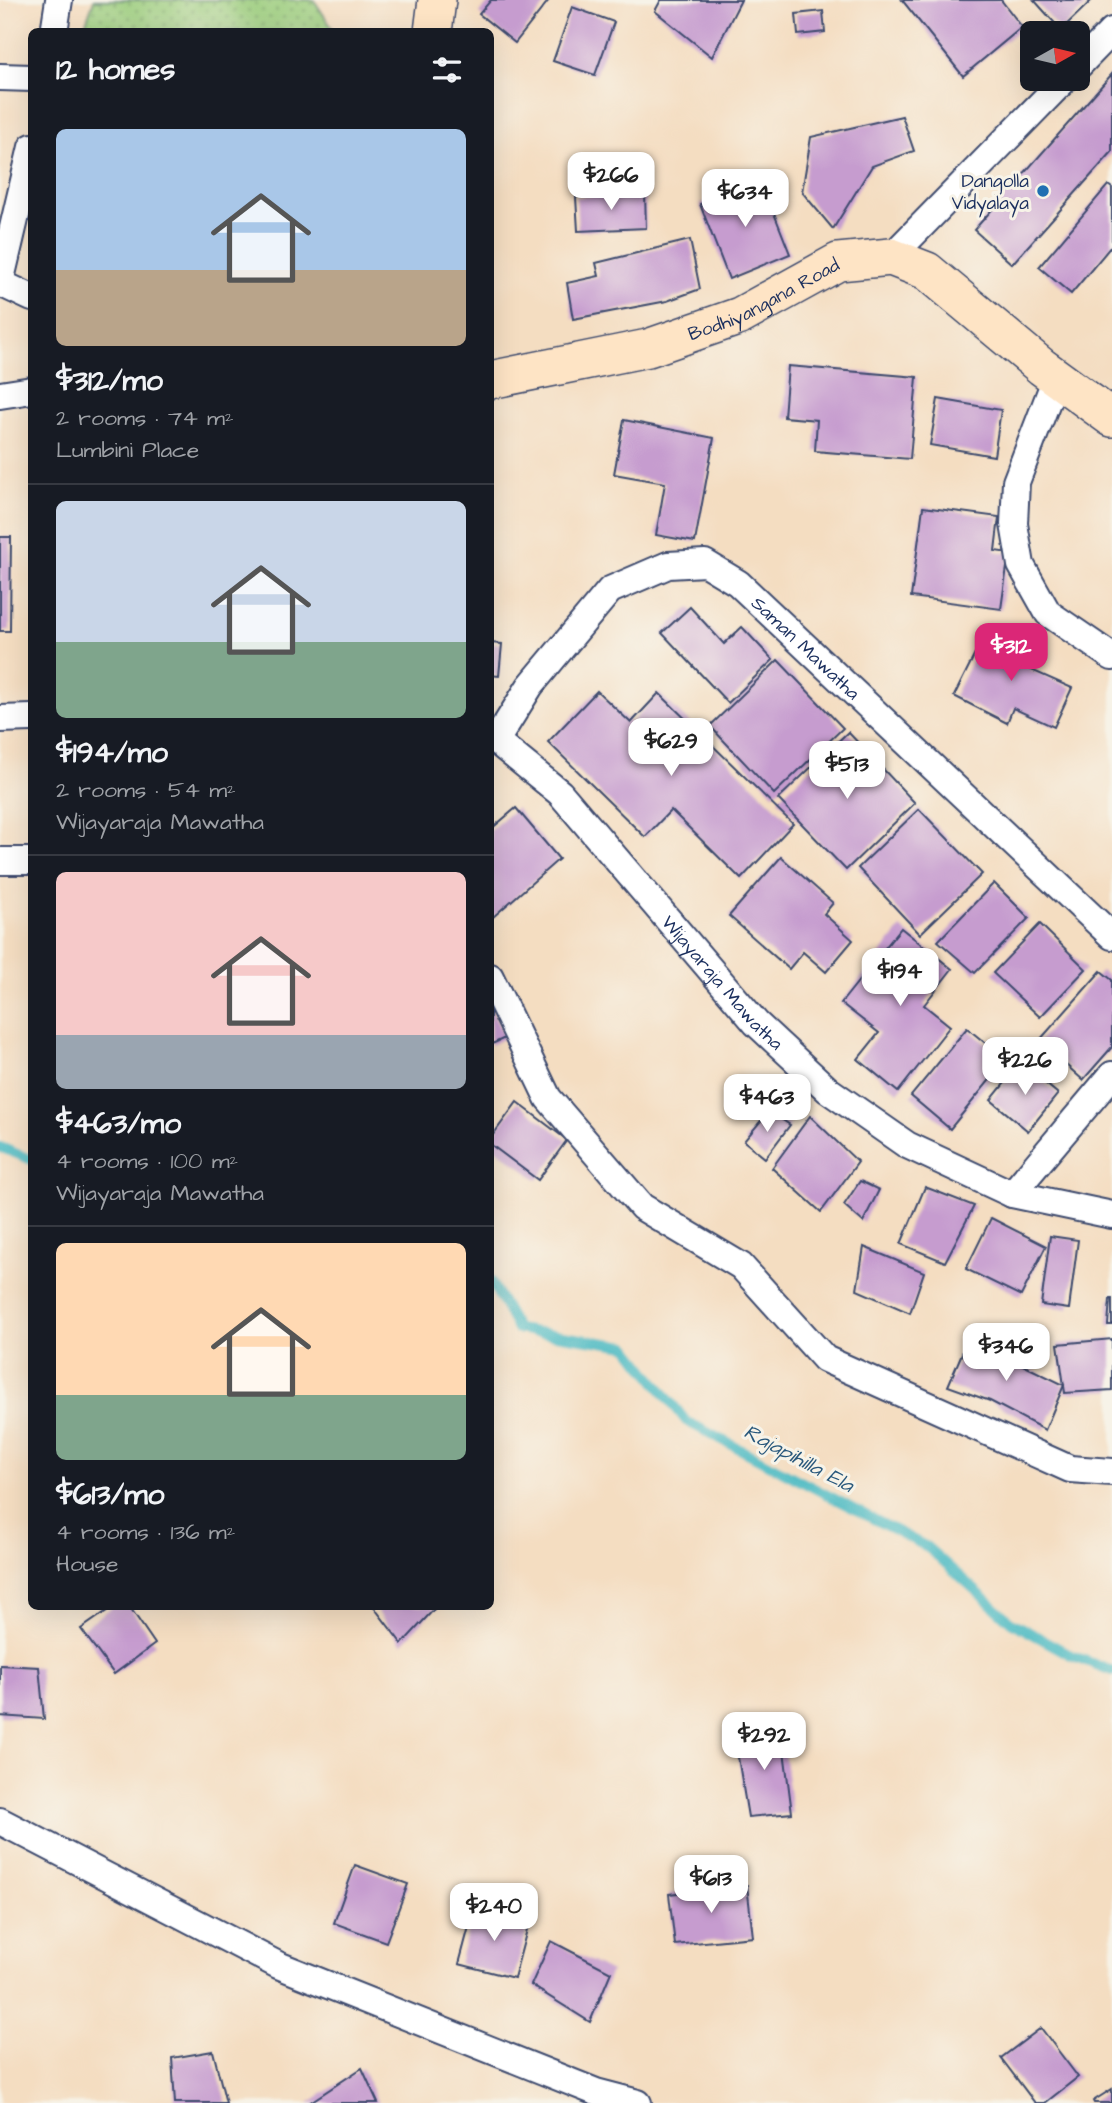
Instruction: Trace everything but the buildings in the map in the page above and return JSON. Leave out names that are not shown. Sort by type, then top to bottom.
[{"type":"street","points":[[55,28],[59,0]]},
{"type":"street","points":[[434,28],[437,0]]},
{"type":"street","points":[[1090,54],[1112,32]]},
{"type":"street","points":[[0,77],[28,78]]},
{"type":"street","points":[[891,257],[1054,91]]},
{"type":"street","points":[[28,164],[0,283],[28,296]]},
{"type":"street","name":"Bodhiyangana Road","points":[[494,379],[648,348],[740,316],[838,262],[891,257],[927,271],[1056,378],[1112,418]]},
{"type":"street","points":[[1056,378],[1016,482],[1014,524],[1021,565],[1048,613],[1112,657]]},
{"type":"street","points":[[0,395],[28,391]]},
{"type":"street","name":"Saman Mawatha","points":[[494,736],[530,686],[610,590],[668,565],[705,563],[738,583],[1112,936]]},
{"type":"street","points":[[0,719],[28,718]]},
{"type":"street","name":"Wijayaraja Mawatha","points":[[494,738],[559,793],[756,1023],[828,1090],[907,1145],[1012,1194],[1112,1215]]},
{"type":"street","points":[[0,861],[28,861]]},
{"type":"street","points":[[494,986],[548,1098],[642,1207],[741,1266],[824,1359],[1070,1469],[1112,1472]]},
{"type":"street","points":[[1012,1194],[1112,1075]]},
{"type":"street","points":[[0,1821],[278,1965],[596,2092],[638,2103]]},
{"type":"green space","points":[[94,0],[314,0],[332,28],[84,28]]},
{"type":"waterway","name":"Rajapihilla Ela","points":[[0,1147],[28,1158]]},
{"type":"waterway","name":"Rajapihilla Ela","points":[[494,1287],[517,1329],[627,1346],[686,1421],[927,1547],[1011,1622],[1071,1655],[1112,1671]]},
{"type":"place","name":"Dangolla Vidyalaya","points":[[1043,191]]}]
